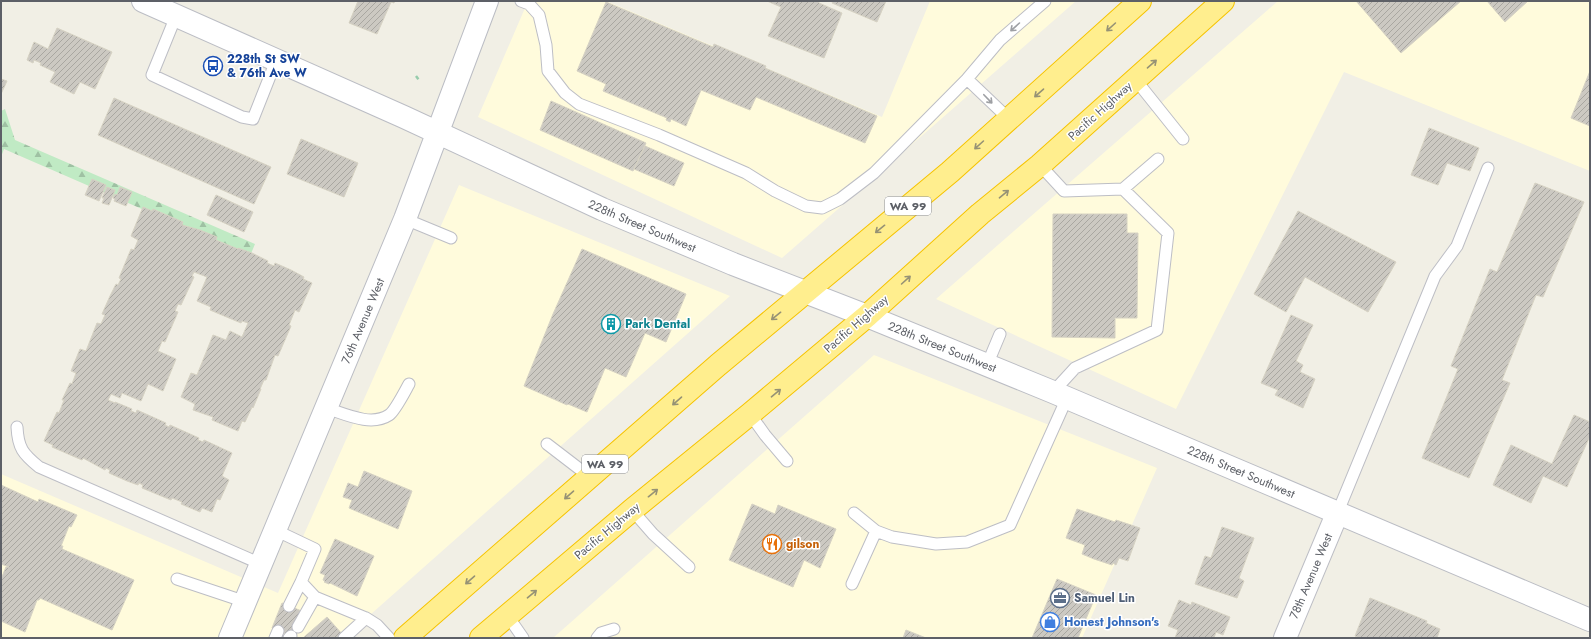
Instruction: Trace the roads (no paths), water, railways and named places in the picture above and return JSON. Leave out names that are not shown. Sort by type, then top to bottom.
[{"type":"highway","name":"WA 99","points":[[405,638],[718,365],[867,239],[950,172],[1140,1]]},
{"type":"highway","name":"Pacific Highway","points":[[481,638],[632,510],[867,316],[984,211],[1040,165],[1223,1]]},
{"type":"street","name":"228th Street Southwest","points":[[143,1],[438,133],[602,210],[1060,395],[1293,493],[1337,514],[1484,574],[1590,620]]},
{"type":"street","name":"76th Avenue West","points":[[230,638],[405,219],[487,1]]},
{"type":"street","name":"78th Avenue West","points":[[1285,638],[1337,514]]},
{"type":"lane","points":[[521,1],[529,4],[539,15],[546,45],[548,71],[565,94],[579,104],[659,135],[746,172],[775,191],[806,206],[822,208],[840,199],[874,173],[967,80],[1000,40],[1044,1]]},
{"type":"lane","points":[[176,16],[152,75],[242,117],[253,119],[276,61]]},
{"type":"lane","points":[[1135,79],[1183,138]]},
{"type":"lane","points":[[967,80],[1009,119]]},
{"type":"lane","points":[[1040,165],[1064,191],[1124,189],[1158,159]]},
{"type":"lane","points":[[1337,514],[1435,276],[1457,246],[1488,168]]},
{"type":"lane","points":[[854,513],[876,531],[892,537],[936,544],[967,542],[1010,525],[1060,395],[1075,368],[1157,330],[1168,233],[1124,189]]},
{"type":"lane","points":[[405,219],[451,238]]},
{"type":"lane","points":[[987,365],[1000,334]]},
{"type":"lane","points":[[326,408],[356,418],[377,420],[390,415],[409,384]]},
{"type":"lane","points":[[750,414],[787,461]]},
{"type":"lane","points":[[17,427],[18,442],[28,458],[39,467],[261,564]]},
{"type":"lane","points":[[547,444],[590,477]]},
{"type":"lane","points":[[632,510],[653,534],[689,567]]},
{"type":"lane","points":[[275,530],[315,549],[289,606]]},
{"type":"lane","points":[[852,584],[876,531]]},
{"type":"lane","points":[[177,579],[246,602]]},
{"type":"lane","points":[[301,582],[315,597],[366,618],[377,625],[389,638]]},
{"type":"lane","points":[[293,634],[315,597]]},
{"type":"lane","points":[[507,615],[523,638]]},
{"type":"lane","points":[[344,638],[366,618]]},
{"type":"lane","points":[[597,638],[601,633],[614,629]]},
{"type":"place","name":"228th St SW & 76th Ave W","points":[[213,66]]},
{"type":"place","name":"Park Dental","points":[[611,324]]},
{"type":"place","name":"gilson","points":[[772,544]]},
{"type":"place","name":"Samuel Lin","points":[[1060,598]]},
{"type":"place","name":"Honest Johnson's","points":[[1050,622]]}]
